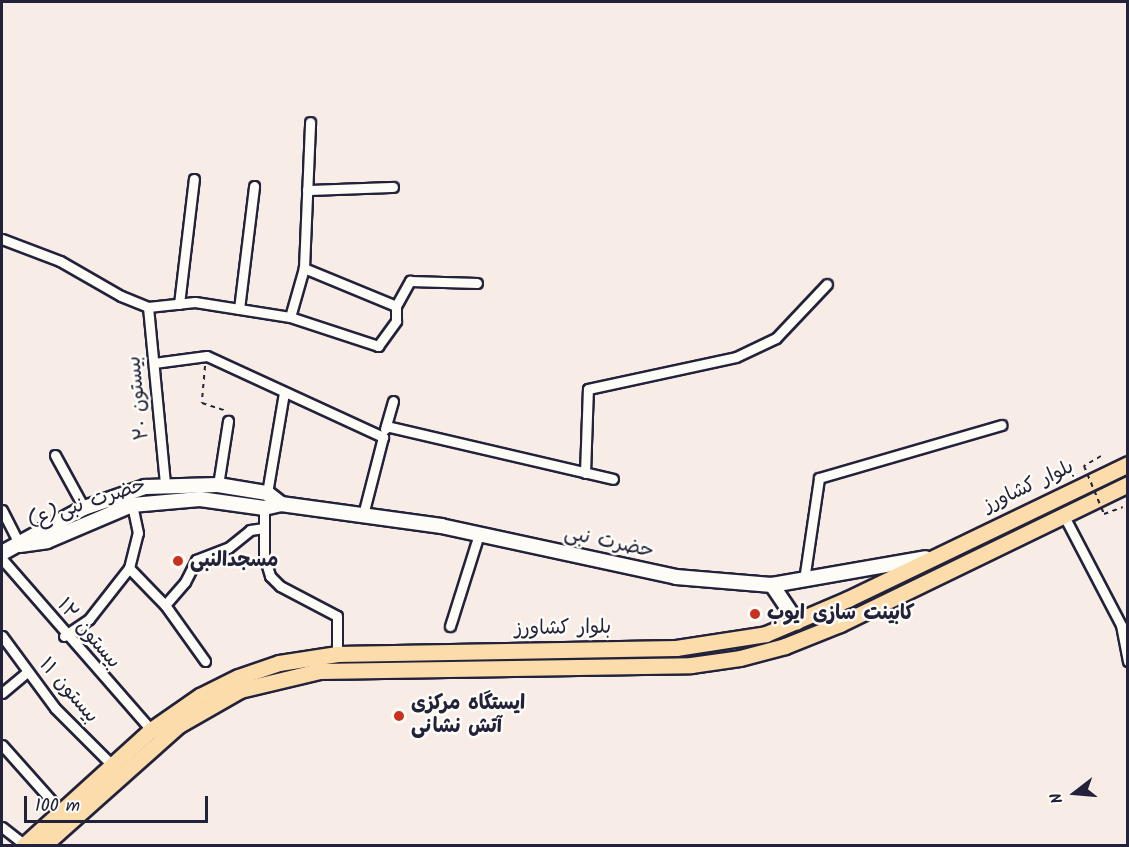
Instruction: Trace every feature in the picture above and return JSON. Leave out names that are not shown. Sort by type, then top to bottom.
[{"type":"main road","name":"بلوار کشاورز","points":[[23,845],[151,730],[200,696],[238,677],[279,663],[337,654],[676,648],[727,642],[797,622],[1128,464]]},
{"type":"main road","name":"بلوار کشاورز","points":[[43,846],[179,725],[240,690],[319,671],[691,664],[740,658],[785,646],[840,624],[1128,484]]},
{"type":"main road","points":[[391,652],[391,669]]},
{"type":"street","points":[[290,317],[304,268],[310,122]]},
{"type":"street","points":[[179,304],[194,179]]},
{"type":"street","points":[[239,309],[254,186]]},
{"type":"street","points":[[307,190],[393,187]]},
{"type":"street","points":[[2,239],[60,261],[120,296],[148,307],[195,302],[290,317],[378,346],[396,321],[396,306],[410,281],[477,283]]},
{"type":"street","points":[[304,268],[396,306]]},
{"type":"street","points":[[585,473],[588,389],[736,357],[777,338],[827,284]]},
{"type":"street","name":"بیستون ۲۰","points":[[148,307],[165,485]]},
{"type":"street","points":[[154,363],[207,356],[383,437]]},
{"type":"street","points":[[281,504],[267,493],[284,393]]},
{"type":"street","points":[[363,514],[375,459],[393,401]]},
{"type":"street","points":[[218,486],[228,421]]},
{"type":"street","points":[[804,579],[819,478],[1001,425]]},
{"type":"street","points":[[386,426],[613,479]]},
{"type":"street","points":[[55,455],[84,508]]},
{"type":"street","name":"حضرت نبی(ع)","points":[[2,554],[84,508],[126,491],[165,485],[218,486],[267,493]]},
{"type":"street","name":"حضرت نبی(ع)","points":[[20,545],[47,541],[132,505],[200,499],[264,508],[281,504]]},
{"type":"street","name":"حضرت نبی","points":[[281,504],[363,514],[479,534],[676,577],[772,585],[929,558]]},
{"type":"street","points":[[64,636],[89,619],[129,568],[138,533],[132,505]]},
{"type":"street","points":[[264,508],[264,556],[270,576],[280,586],[337,616],[337,654]]},
{"type":"street","points":[[2,510],[20,545]]},
{"type":"street","points":[[1064,516],[1121,625],[1128,662]]},
{"type":"street","points":[[165,604],[184,582],[196,560],[228,548],[250,530],[264,528]]},
{"type":"street","points":[[450,626],[479,534]]},
{"type":"street","name":"بیستون ۱۲","points":[[2,559],[64,636],[151,730]]},
{"type":"street","points":[[129,568],[165,604],[205,661]]},
{"type":"street","points":[[772,585],[797,622]]},
{"type":"street","name":"بیستون ۱۱","points":[[2,636],[26,673],[112,765]]},
{"type":"street","points":[[2,693],[26,673]]},
{"type":"street","points":[[2,745],[60,810]]},
{"type":"street","points":[[2,827],[23,845]]},
{"type":"path","points":[[207,356],[202,403],[223,410],[228,421]]},
{"type":"path","points":[[1101,456],[1084,466],[1104,514],[1123,507]]},
{"type":"place","name":"مسجدالنبی","points":[[178,561]]},
{"type":"place","name":"کابینت سازی ایوب","points":[[755,614]]},
{"type":"place","name":"ایستگاه مرکزی آتش نشانی","points":[[399,716]]}]
